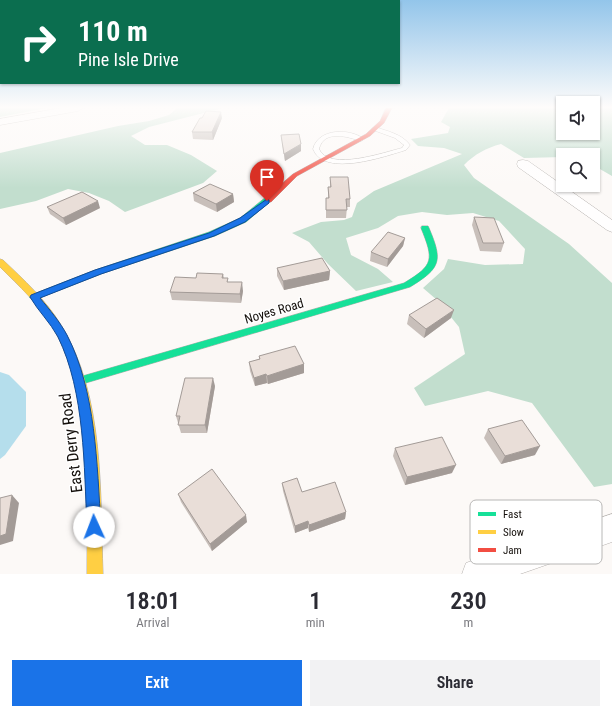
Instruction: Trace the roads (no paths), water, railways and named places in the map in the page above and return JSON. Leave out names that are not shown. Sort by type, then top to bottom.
[{"type":"street","points":[[34,297],[98,272],[185,244],[243,220],[295,175],[367,135]]},
{"type":"street","points":[[523,164],[612,227]]},
{"type":"street","name":"Noyes Road","points":[[79,381],[407,285],[421,278],[431,270],[435,260],[433,246],[425,228]]},
{"type":"street","name":"East Derry Road","points":[[0,262],[51,317],[62,336],[72,359],[79,381],[89,449],[95,574]]},
{"type":"street","points":[[602,531],[612,528]]},
{"type":"street","points":[[477,574],[506,564]]},
{"type":"lane","points":[[340,135],[327,136],[317,145],[316,149],[318,153],[325,158],[339,162],[352,162],[404,149],[406,145],[405,142],[390,135]]},
{"type":"lane","points":[[350,135],[361,139]]},
{"type":"water","points":[[0,372],[9,375],[26,392],[26,426],[5,455],[0,459]]}]
